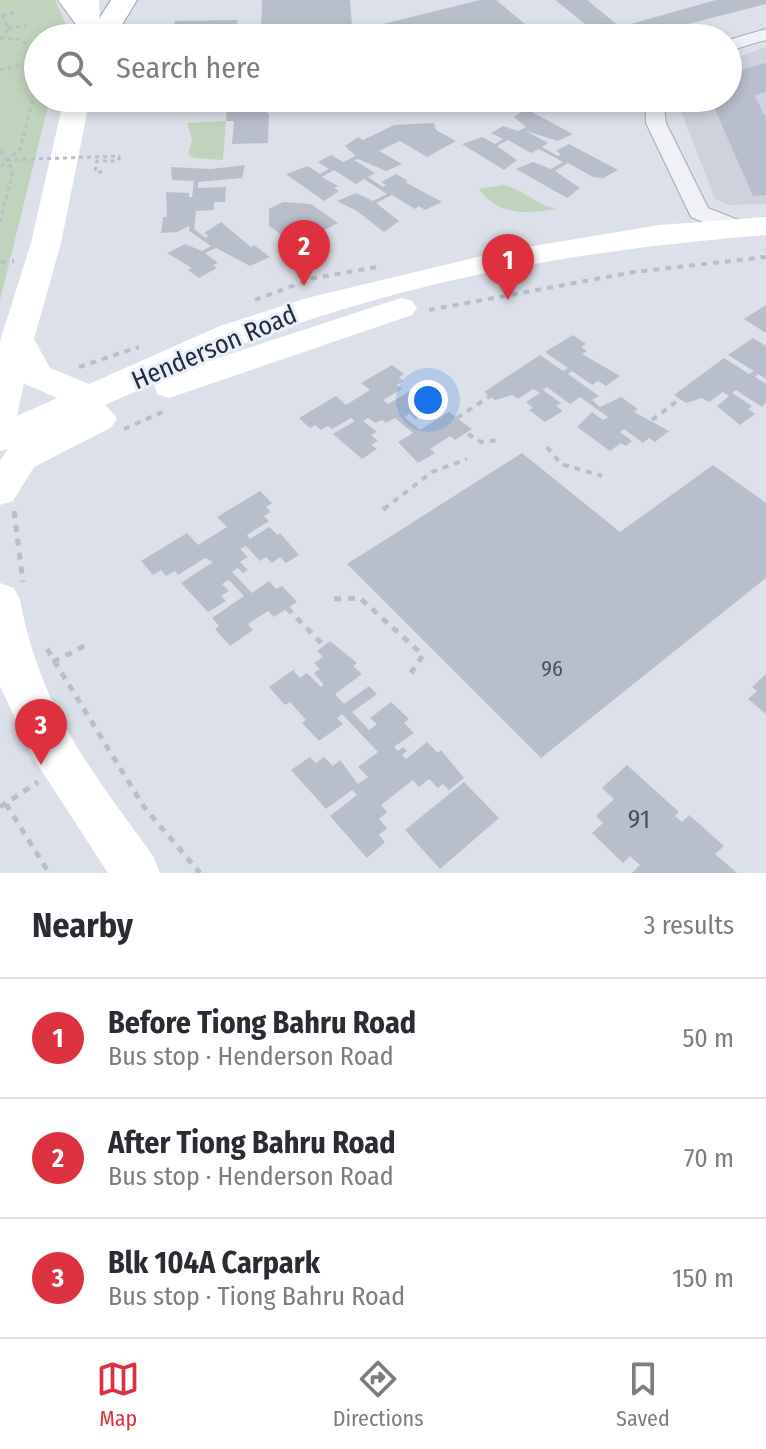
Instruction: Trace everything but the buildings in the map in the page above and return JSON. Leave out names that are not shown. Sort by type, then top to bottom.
[{"type":"main road","points":[[71,0],[90,24]]},
{"type":"main road","points":[[92,24],[124,0]]},
{"type":"main road","points":[[0,415],[17,339],[46,243],[74,112]]},
{"type":"main road","name":"Henderson Road","points":[[0,438],[232,334],[307,308],[503,261],[660,234],[752,227]]},
{"type":"main road","name":"Henderson Road","points":[[0,452],[175,396],[328,330],[514,277],[713,249],[766,248]]},
{"type":"main road","points":[[17,339],[37,376],[91,399]]},
{"type":"main road","points":[[6,496],[21,458],[85,424],[175,396]]},
{"type":"main road","points":[[12,597],[7,647],[31,715],[60,764],[136,873]]},
{"type":"street","points":[[742,42],[766,34]]},
{"type":"street","points":[[742,49],[766,41]]},
{"type":"street","points":[[638,112],[654,140],[685,213],[679,224],[660,234]]},
{"type":"street","points":[[655,112],[656,123],[699,212],[752,227]]},
{"type":"path","points":[[8,28],[1,15],[18,12]]},
{"type":"path","points":[[8,28],[24,26]]},
{"type":"path","points":[[8,28],[2,38],[20,39],[24,42]]},
{"type":"path","points":[[0,70],[24,64]]},
{"type":"path","points":[[0,168],[20,149],[30,112]]},
{"type":"path","points":[[0,151],[13,172],[0,222]]},
{"type":"path","points":[[7,160],[120,156],[118,161],[97,161],[95,172],[102,172]]},
{"type":"path","points":[[420,312],[634,272],[766,257]]},
{"type":"path","points":[[110,435],[175,396]]},
{"type":"path","points":[[457,418],[490,396]]},
{"type":"path","points":[[652,420],[680,399]]},
{"type":"path","points":[[468,434],[481,442],[501,440]]},
{"type":"path","points":[[547,447],[561,464],[602,476]]},
{"type":"path","points":[[383,510],[430,472],[447,463],[467,459]]},
{"type":"path","points":[[6,496],[12,597]]},
{"type":"path","points":[[334,599],[360,598],[423,655],[411,673]]},
{"type":"path","points":[[287,608],[324,646]]},
{"type":"path","points":[[53,662],[90,643]]},
{"type":"path","points":[[46,649],[144,807],[200,873]]},
{"type":"path","points":[[47,776],[2,805],[49,873]]},
{"type":"shaded area","points":[[766,47],[766,204],[729,205],[715,199],[681,112],[742,112],[742,56]]},
{"type":"green space","points":[[0,0],[55,0],[66,24],[24,24],[24,112],[47,112],[0,300]]},
{"type":"green space","points":[[226,121],[223,160],[194,158],[188,154],[192,140],[187,123]]},
{"type":"green space","points":[[504,185],[556,209],[524,212],[504,209],[479,189]]},
{"type":"place","name":"After Tiong Bahru Road","points":[[304,286]]},
{"type":"place","name":"Before Tiong Bahru Road","points":[[508,300]]},
{"type":"place","name":"Blk 104A Carpark","points":[[41,765]]}]
